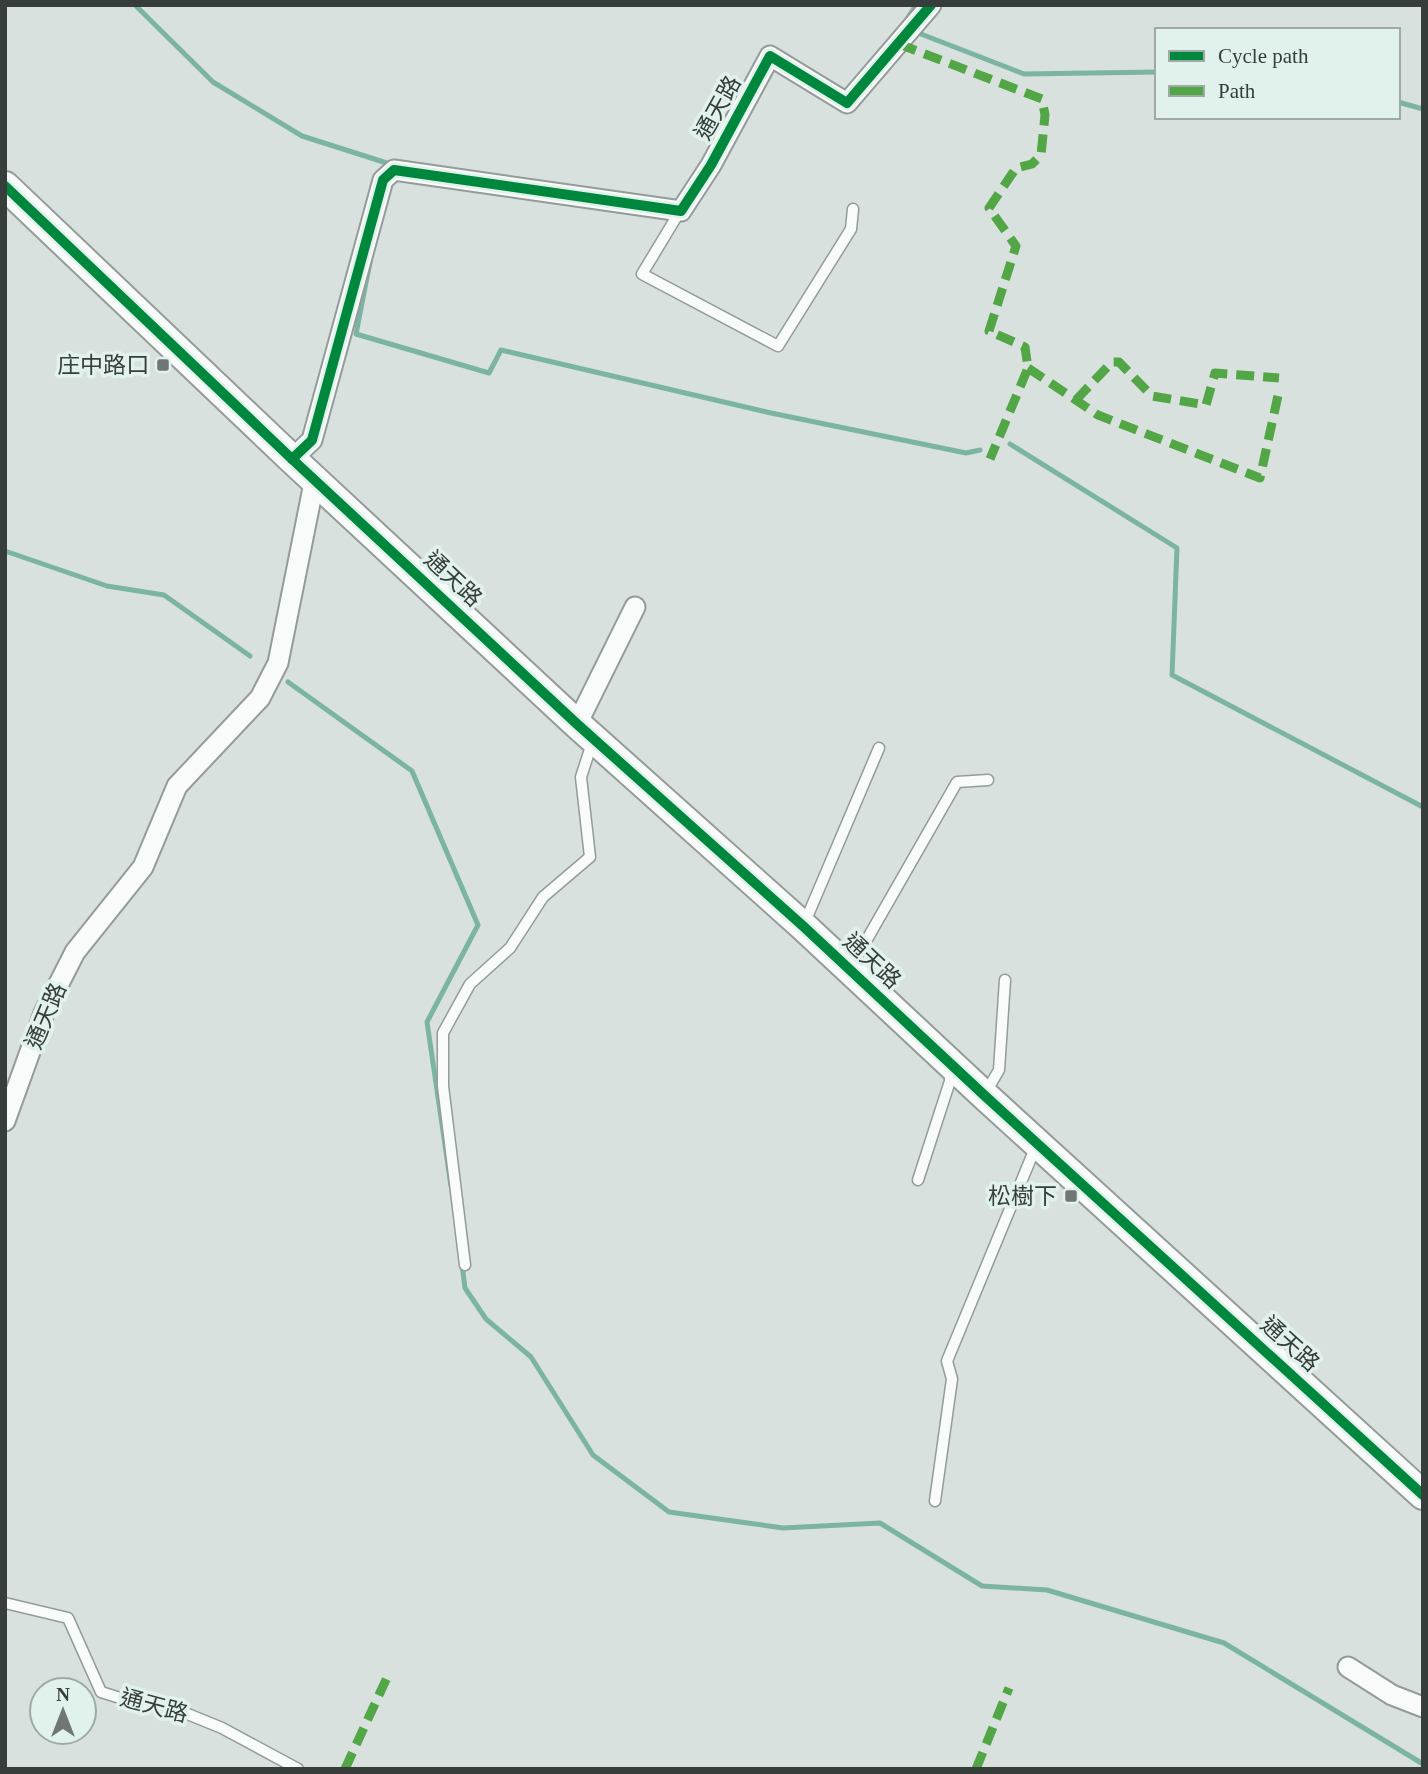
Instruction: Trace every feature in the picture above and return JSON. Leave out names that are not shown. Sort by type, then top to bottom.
[{"type":"street","name":"通天路","points":[[681,211],[711,165],[771,56],[847,103],[932,5]]},
{"type":"street","points":[[292,459],[312,440],[383,180],[394,170],[416,171],[681,211]]},
{"type":"street","name":"通天路","points":[[5,186],[585,732],[803,926],[950,1064],[1423,1495]]},
{"type":"street","name":"通天路","points":[[5,1121],[44,1013],[75,952],[143,867],[177,786],[260,698],[278,663],[315,478]]},
{"type":"street","points":[[585,732],[635,607]]},
{"type":"street","points":[[1348,1667],[1392,1695],[1423,1707]]},
{"type":"lane","points":[[681,211],[642,274],[778,346],[851,229],[853,209]]},
{"type":"lane","points":[[465,1265],[443,1086],[443,1033],[470,984],[510,948],[544,897],[590,857],[581,777],[585,732]]},
{"type":"lane","points":[[803,926],[879,748]]},
{"type":"lane","points":[[850,969],[957,782],[988,780]]},
{"type":"lane","points":[[984,1095],[999,1070],[1005,980]]},
{"type":"lane","points":[[918,1180],[950,1082],[950,1064]]},
{"type":"lane","points":[[935,1501],[951,1379],[947,1361],[1038,1143]]},
{"type":"lane","name":"通天路","points":[[5,1603],[68,1618],[101,1692],[136,1703],[163,1704],[222,1728],[298,1769]]},
{"type":"waterway","points":[[135,5],[213,82],[302,136],[390,164]]},
{"type":"waterway","points":[[907,19],[916,5]]},
{"type":"waterway","points":[[921,34],[1024,74],[1155,72]]},
{"type":"waterway","points":[[1400,103],[1423,109]]},
{"type":"waterway","points":[[370,262],[356,334],[489,373],[501,350],[771,413],[966,453],[980,450]]},
{"type":"waterway","points":[[1010,444],[1177,548],[1172,675],[1423,807]]},
{"type":"waterway","points":[[5,551],[107,586],[164,595],[250,656]]},
{"type":"waterway","points":[[288,682],[412,771],[478,925],[427,1022],[451,1186]]},
{"type":"waterway","points":[[462,1265],[465,1288],[486,1319],[531,1357],[593,1455],[669,1512],[783,1528],[880,1523],[982,1586],[1047,1590],[1224,1643],[1423,1764]]},
{"type":"marked path","points":[[899,44],[1042,99],[1045,115],[1041,155],[1032,164],[1016,168],[989,208],[1016,246],[989,331],[1025,347],[1028,368],[990,459]]},
{"type":"marked path","points":[[1076,400],[1112,362],[1119,362],[1152,396],[1206,405],[1215,373],[1279,378]]},
{"type":"marked path","points":[[1028,368],[1098,415],[1260,478],[1279,391]]},
{"type":"marked path","points":[[345,1769],[390,1671]]},
{"type":"marked path","points":[[976,1769],[1009,1688]]},
{"type":"cycle path","points":[[292,459],[312,440],[383,180],[394,170],[681,211],[711,165],[770,56],[847,103],[931,5]]},
{"type":"cycle path","points":[[5,186],[292,459],[577,724],[803,926],[984,1095],[1423,1495]]},
{"type":"place","name":"庄中路口","points":[[163,365]]},
{"type":"place","name":"松樹下","points":[[1071,1196]]}]
